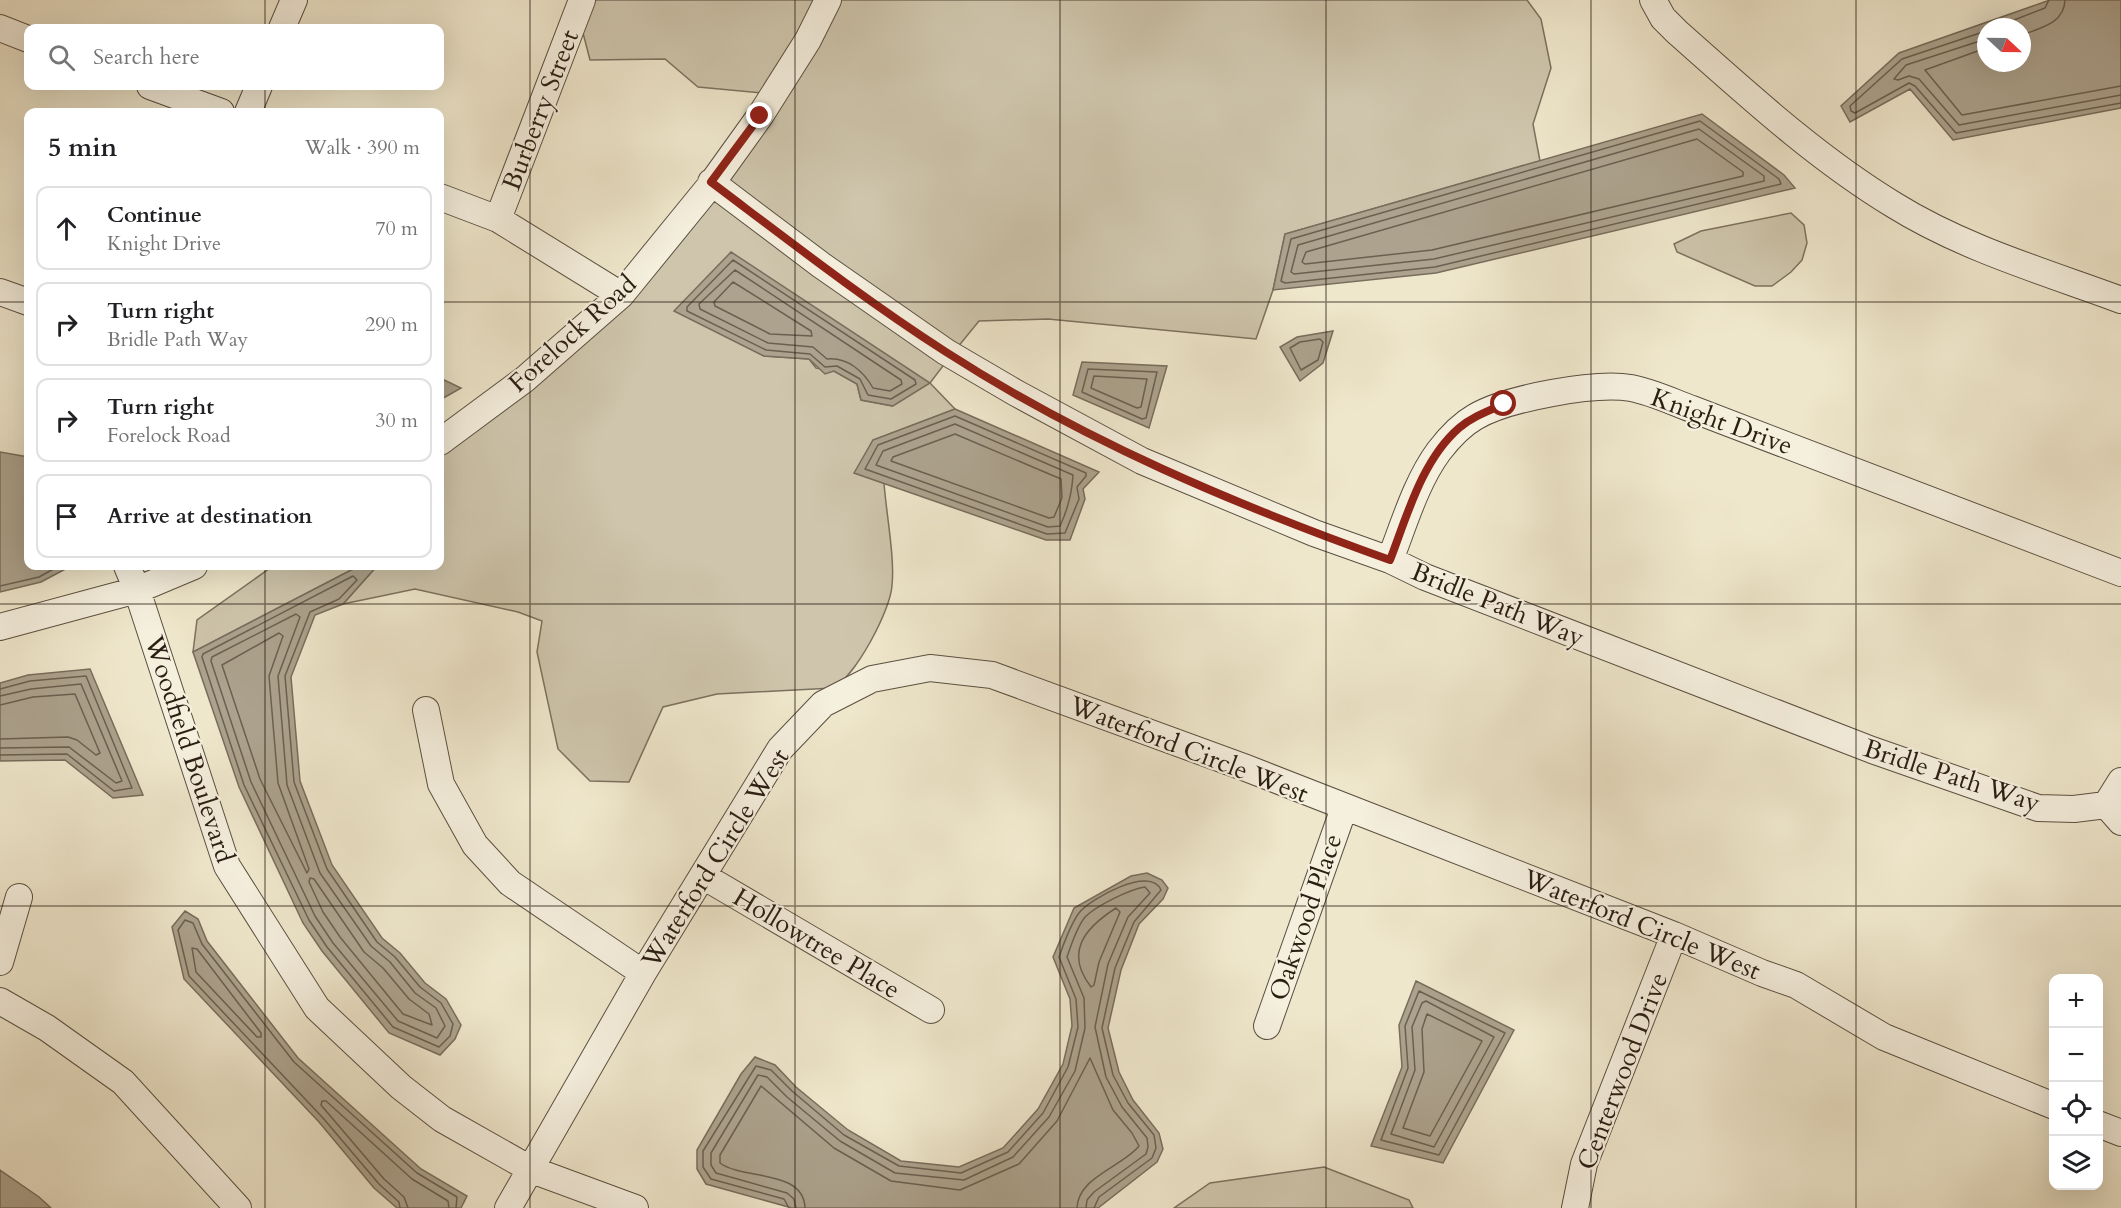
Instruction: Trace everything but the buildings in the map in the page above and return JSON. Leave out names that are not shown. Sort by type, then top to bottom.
[{"type":"street","points":[[284,24],[294,0]]},
{"type":"street","name":"Burberry Street","points":[[498,219],[582,0]]},
{"type":"street","name":"Forelock Road","points":[[444,438],[525,379],[621,295],[711,182],[766,106],[808,40],[828,0]]},
{"type":"street","points":[[1653,0],[1663,18],[1677,32],[1787,129],[1893,205],[1999,255],[2121,300]]},
{"type":"street","points":[[0,28],[24,37]]},
{"type":"street","points":[[161,90],[209,108]]},
{"type":"street","points":[[250,108],[257,90]]},
{"type":"street","name":"Bridle Path Way","points":[[711,182],[821,265],[946,352],[1016,393],[1142,461],[1314,533],[1390,560],[1425,577],[1872,750],[2038,808],[2113,813]]},
{"type":"street","points":[[444,198],[498,219],[621,295]]},
{"type":"street","points":[[0,292],[24,301]]},
{"type":"street","name":"Knight Drive","points":[[1390,560],[1419,487],[1437,452],[1458,429],[1476,416],[1504,404],[1600,386],[1633,388],[1692,409],[2121,573]]},
{"type":"street","name":"Woodfield Boulevard","points":[[129,570],[227,866],[316,1008],[401,1087],[442,1119],[532,1170],[635,1208]]},
{"type":"street","points":[[0,627],[137,590],[184,570]]},
{"type":"street","name":"Waterford Circle West","points":[[508,1208],[643,974],[780,749],[823,704],[872,679],[930,668],[992,675],[1246,768],[1674,935],[1762,973],[1796,984],[1884,1037],[2049,1104]]},
{"type":"street","points":[[426,710],[441,784],[475,845],[510,883],[643,974]]},
{"type":"street","points":[[2113,813],[2121,781]]},
{"type":"street","name":"Oakwood Place","points":[[1267,1026],[1344,808]]},
{"type":"street","name":"Hollowtree Place","points":[[704,876],[931,1011]]},
{"type":"street","points":[[0,962],[19,897]]},
{"type":"street","name":"Centerwood Drive","points":[[1575,1208],[1584,1164],[1674,935]]},
{"type":"street","points":[[0,1001],[47,1028],[123,1082],[238,1208]]},
{"type":"street","points":[[2103,1126],[2121,1133]]},
{"type":"shaded area","points":[[593,0],[816,0],[799,35],[762,93],[698,87],[665,59],[590,60],[582,29]]},
{"type":"shaded area","points":[[839,0],[1527,0],[1541,19],[1551,68],[1533,124],[1540,161],[1285,234],[1273,290],[1256,339],[1048,319],[979,321],[957,348],[725,180]]},
{"type":"shaded area","points":[[715,196],[946,362],[930,383],[955,409],[873,440],[855,473],[884,483],[893,574],[890,596],[879,626],[851,671],[833,688],[717,694],[663,707],[629,782],[590,781],[558,749],[537,652],[542,621],[518,612],[415,589],[343,604],[373,570],[444,570],[444,450]],"holes":[[[675,311],[929,383],[892,406],[861,400],[857,384],[834,371],[816,368],[809,359],[764,356]]]},
{"type":"shaded area","points":[[1791,213],[1804,225],[1807,243],[1802,260],[1791,272],[1772,286],[1755,286],[1677,252],[1674,244],[1701,231]]},
{"type":"shaded area","points":[[267,570],[351,570],[193,652],[197,620]]},
{"type":"shaded area","points":[[1324,1167],[1409,1200],[1413,1208],[1174,1208],[1210,1183]]},
{"type":"water","points":[[2050,0],[2121,0],[2121,108],[1953,140],[1910,89],[1850,122],[1841,106],[1899,53],[1977,26],[1977,72],[2031,72],[2031,18],[1999,18]]},
{"type":"water","points":[[1702,114],[1784,175],[1795,188],[1436,273],[1273,290],[1285,234]]},
{"type":"water","points":[[731,252],[930,383],[893,406],[861,400],[857,384],[834,371],[825,374],[809,359],[764,356],[674,311]]},
{"type":"water","points":[[1333,331],[1323,363],[1300,381],[1280,347],[1297,337]]},
{"type":"water","points":[[1082,362],[1167,366],[1149,428],[1073,395]]},
{"type":"water","points":[[444,380],[461,388],[444,398]]},
{"type":"water","points":[[955,409],[1099,472],[1083,489],[1085,499],[1070,540],[1046,540],[854,473],[873,440]]},
{"type":"water","points":[[0,452],[24,456],[24,570],[64,570],[41,582],[0,592]]},
{"type":"water","points":[[351,570],[373,570],[343,604],[315,615],[291,677],[300,781],[332,865],[382,938],[400,953],[425,983],[446,999],[461,1025],[455,1039],[440,1055],[389,1033],[322,951],[303,923],[239,787],[193,652]]},
{"type":"water","points":[[90,669],[143,795],[113,798],[65,760],[0,761],[0,683],[28,675]]},
{"type":"water","points":[[1147,873],[1162,880],[1168,888],[1163,899],[1139,924],[1121,970],[1108,1028],[1119,1072],[1133,1100],[1159,1133],[1163,1149],[1157,1162],[1098,1208],[792,1208],[706,1184],[697,1169],[697,1150],[741,1074],[755,1057],[775,1065],[796,1087],[848,1130],[901,1161],[959,1167],[1003,1148],[1038,1109],[1063,1064],[1072,1026],[1070,999],[1053,957],[1074,908],[1131,876]]},
{"type":"water","points":[[185,911],[198,919],[207,941],[298,1058],[421,1169],[467,1196],[461,1208],[397,1208],[374,1188],[319,1122],[184,979],[172,927]]},
{"type":"water","points":[[1416,981],[1514,1030],[1443,1163],[1371,1146],[1402,1067],[1399,1025]]},
{"type":"water","points":[[0,1170],[39,1197],[51,1208],[0,1208]]},
{"type":"route","points":[[760,116],[711,182],[821,265],[946,352],[1016,393],[1142,461],[1314,533],[1390,560],[1419,487],[1437,452],[1458,429],[1476,416],[1504,404]]}]
